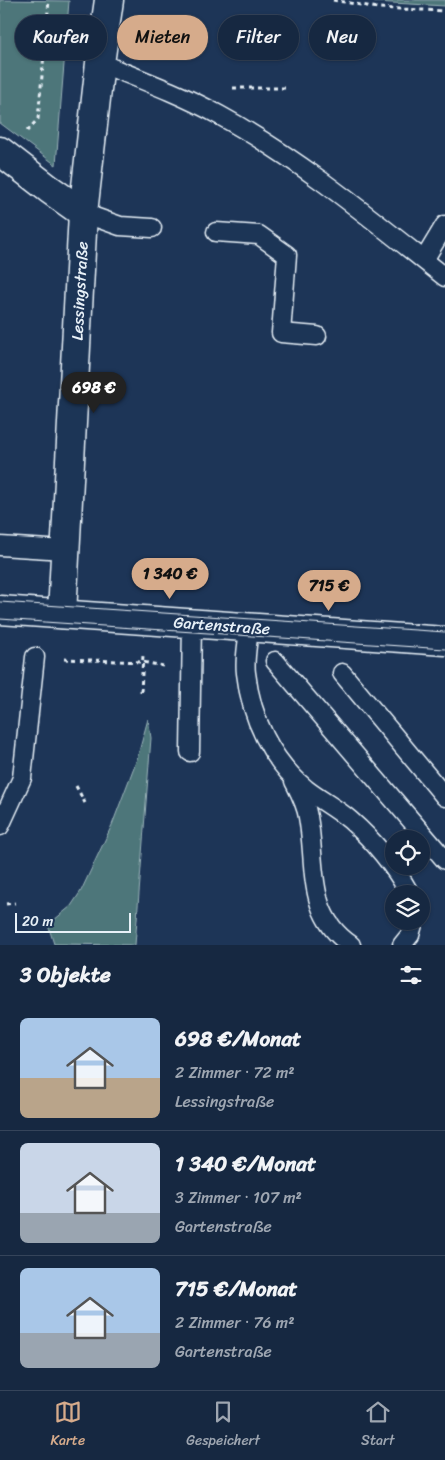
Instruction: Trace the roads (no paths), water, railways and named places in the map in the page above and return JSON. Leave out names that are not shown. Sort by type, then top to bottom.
[{"type":"street","name":"Lessingstraße","points":[[62,614],[83,213],[109,0]]},
{"type":"street","points":[[3,154],[83,213]]},
{"type":"street","name":"Gartenstraße","points":[[0,610],[445,641]]},
{"type":"lane","points":[[100,63],[160,86],[219,115],[258,139],[336,191],[445,277]]},
{"type":"lane","points":[[83,213],[120,226],[152,228]]},
{"type":"lane","points":[[424,260],[445,225]]},
{"type":"lane","points":[[216,232],[259,235],[287,255],[282,334],[317,336]]},
{"type":"lane","points":[[424,260],[445,268]]},
{"type":"lane","points":[[0,546],[66,550]]},
{"type":"lane","points":[[190,752],[192,623]]},
{"type":"lane","points":[[249,628],[245,672],[259,729],[273,753],[290,774],[307,789],[350,820],[382,853],[404,885]]},
{"type":"lane","points":[[0,826],[22,778],[35,657]]},
{"type":"lane","points":[[275,660],[445,860]]},
{"type":"lane","points":[[342,673],[445,797]]},
{"type":"lane","points":[[290,774],[302,796],[308,816],[318,901],[325,918],[335,932],[351,945]]},
{"type":"lane","points":[[402,945],[411,930]]},
{"type":"tram line","points":[[0,602],[445,632]]},
{"type":"tram line","points":[[0,619],[445,649]]}]
